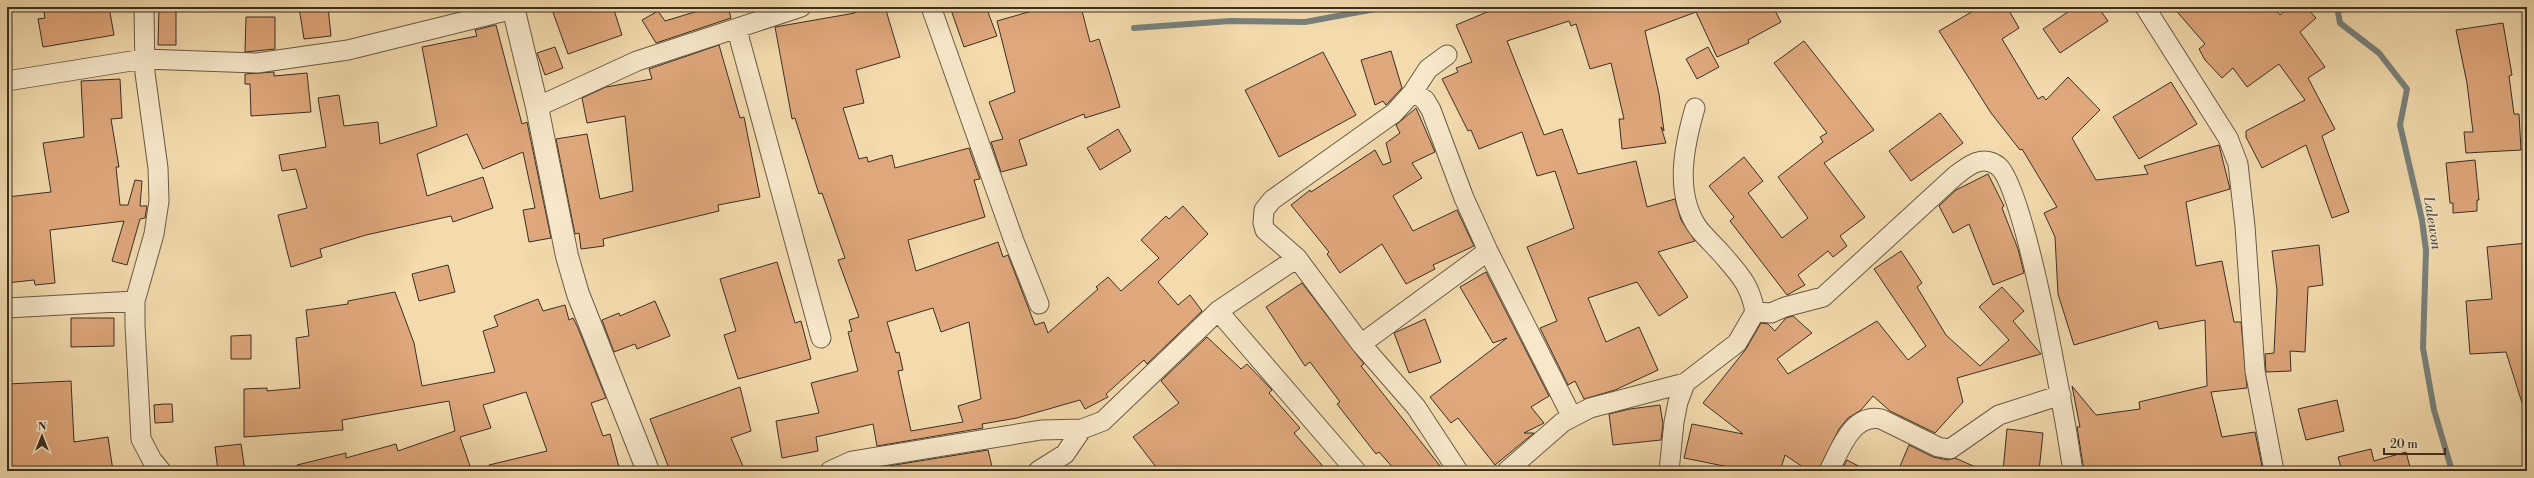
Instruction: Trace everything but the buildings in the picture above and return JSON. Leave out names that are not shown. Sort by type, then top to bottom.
[{"type":"street","points":[[144,7],[144,59],[158,168],[160,201],[154,234],[135,301],[141,439],[152,460],[161,471]]},
{"type":"street","points":[[537,106],[637,61],[737,30],[801,7]]},
{"type":"street","points":[[931,7],[1014,241],[1039,304]]},
{"type":"street","points":[[2145,7],[2228,138],[2238,164],[2245,226],[2255,371],[2274,471]]},
{"type":"street","points":[[7,80],[144,59],[265,62],[348,50],[514,8],[537,106],[567,256],[578,294],[648,471]]},
{"type":"street","points":[[737,30],[821,338]]},
{"type":"street","points":[[1446,55],[1428,69],[1413,92],[1394,113],[1268,205],[1263,216],[1265,230],[1297,258],[1361,344],[1416,407],[1458,471]]},
{"type":"street","points":[[1413,92],[1425,100],[1431,110],[1464,198],[1488,250],[1572,417]]},
{"type":"street","points":[[1507,471],[1563,422],[1590,408],[1685,383],[1737,342],[1755,312],[1752,295],[1745,281],[1698,228],[1688,209],[1684,191],[1683,170],[1688,132],[1695,108]]},
{"type":"street","points":[[1755,312],[1771,313],[1785,306],[1823,297],[1955,176],[1970,165],[1980,161],[1989,162],[1999,167],[2005,176],[2024,224],[2061,394],[2072,471]]},
{"type":"street","points":[[1361,344],[1488,250]]},
{"type":"street","points":[[830,471],[852,461],[1042,430],[1082,429],[1103,421],[1218,311],[1297,258]]},
{"type":"street","points":[[7,308],[135,301]]},
{"type":"street","points":[[1218,311],[1356,471]]},
{"type":"street","points":[[1669,471],[1675,415],[1685,383]]},
{"type":"street","points":[[1829,471],[1853,428],[1872,417],[1881,419],[1938,448],[1950,448],[1999,415],[2061,394]]},
{"type":"street","points":[[1038,471],[1064,454],[1082,429]]},
{"type":"waterway","points":[[1134,28],[1230,21],[1305,22],[1386,7]]},
{"type":"waterway","name":"Lalewon","points":[[2337,7],[2340,23],[2379,53],[2407,89],[2400,125],[2422,220],[2426,250],[2423,348],[2434,410],[2452,471]]}]
